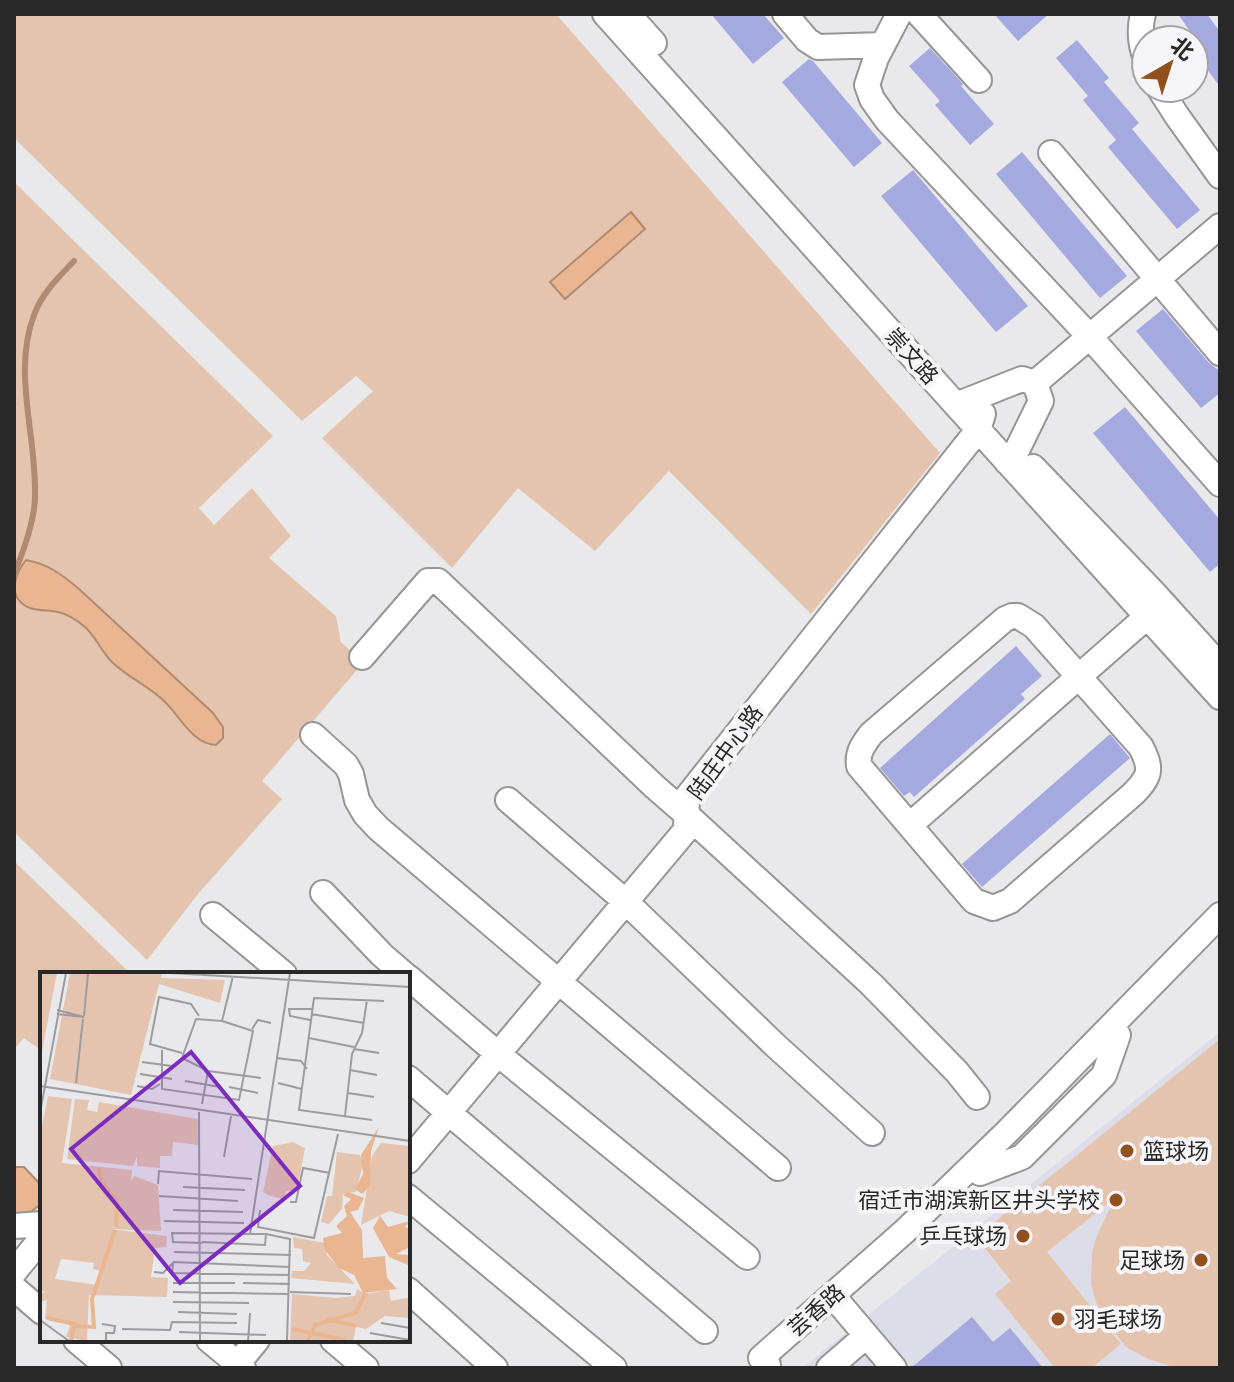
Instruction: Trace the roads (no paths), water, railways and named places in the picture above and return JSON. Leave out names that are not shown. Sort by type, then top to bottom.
[{"type":"street","name":"崇文路","points":[[605,14],[1155,610],[1220,697]]},
{"type":"street","name":"崇文路","points":[[628,14],[971,412]]},
{"type":"street","points":[[785,14],[807,40],[818,47],[883,45]]},
{"type":"street","points":[[899,14],[867,85],[872,99],[887,120],[1090,337],[1220,484]]},
{"type":"street","points":[[919,14],[979,80]]},
{"type":"street","points":[[1169,104],[1220,176]]},
{"type":"street","points":[[1051,153],[1220,353]]},
{"type":"street","points":[[1035,383],[1220,226]]},
{"type":"street","points":[[971,412],[1022,379],[1035,383]]},
{"type":"street","points":[[1012,456],[1041,401],[1035,383]]},
{"type":"street","name":"陆庄中心路","points":[[410,1159],[686,830],[687,797],[971,412]]},
{"type":"street","points":[[362,657],[428,581],[438,581],[655,787],[871,984],[957,1072],[977,1097]]},
{"type":"street","name":"崇文路","points":[[1155,610],[1220,666]]},
{"type":"street","points":[[910,825],[1155,610]]},
{"type":"street","points":[[1012,616],[1018,616],[1034,626],[1141,747],[1147,758],[1149,771],[1145,782],[1133,794],[1010,901],[993,908],[974,901],[910,825],[859,766],[857,757],[862,746],[871,734],[1012,616]]},
{"type":"street","points":[[313,735],[346,765],[357,800],[378,828],[778,1168]]},
{"type":"street","points":[[508,800],[626,902],[872,1133]]},
{"type":"street","points":[[323,893],[401,972]]},
{"type":"street","points":[[213,915],[282,972]]},
{"type":"street","name":"芸香路","points":[[836,1299],[1009,1130],[1220,915]]},
{"type":"street","name":"芸香路","points":[[766,1366],[761,1358],[836,1299],[980,1173],[1220,932]]},
{"type":"street","points":[[410,979],[747,1257]]},
{"type":"street","points":[[410,1080],[705,1331]]},
{"type":"street","points":[[410,1199],[614,1368]]},
{"type":"street","points":[[14,1226],[40,1224]]},
{"type":"street","points":[[14,1272],[40,1240]]},
{"type":"street","points":[[14,1288],[40,1310]]},
{"type":"street","points":[[410,1292],[495,1368]]},
{"type":"street","points":[[836,1299],[894,1368]]},
{"type":"street","points":[[829,1368],[866,1336]]},
{"type":"street","points":[[78,1342],[109,1368]]},
{"type":"street","points":[[211,1342],[238,1366],[256,1342]]},
{"type":"street","points":[[335,1342],[366,1368]]},
{"type":"waterway","points":[[14,573],[28,536],[35,497],[25,382],[28,337],[41,300],[74,261]]},
{"type":"place","name":"篮球场","points":[[1127,1151]]},
{"type":"place","name":"宿迁市湖滨新区井头学校","points":[[1116,1200]]},
{"type":"place","name":"乒乓球场","points":[[1023,1236]]},
{"type":"place","name":"足球场","points":[[1201,1260]]},
{"type":"place","name":"羽毛球场","points":[[1058,1319]]}]
